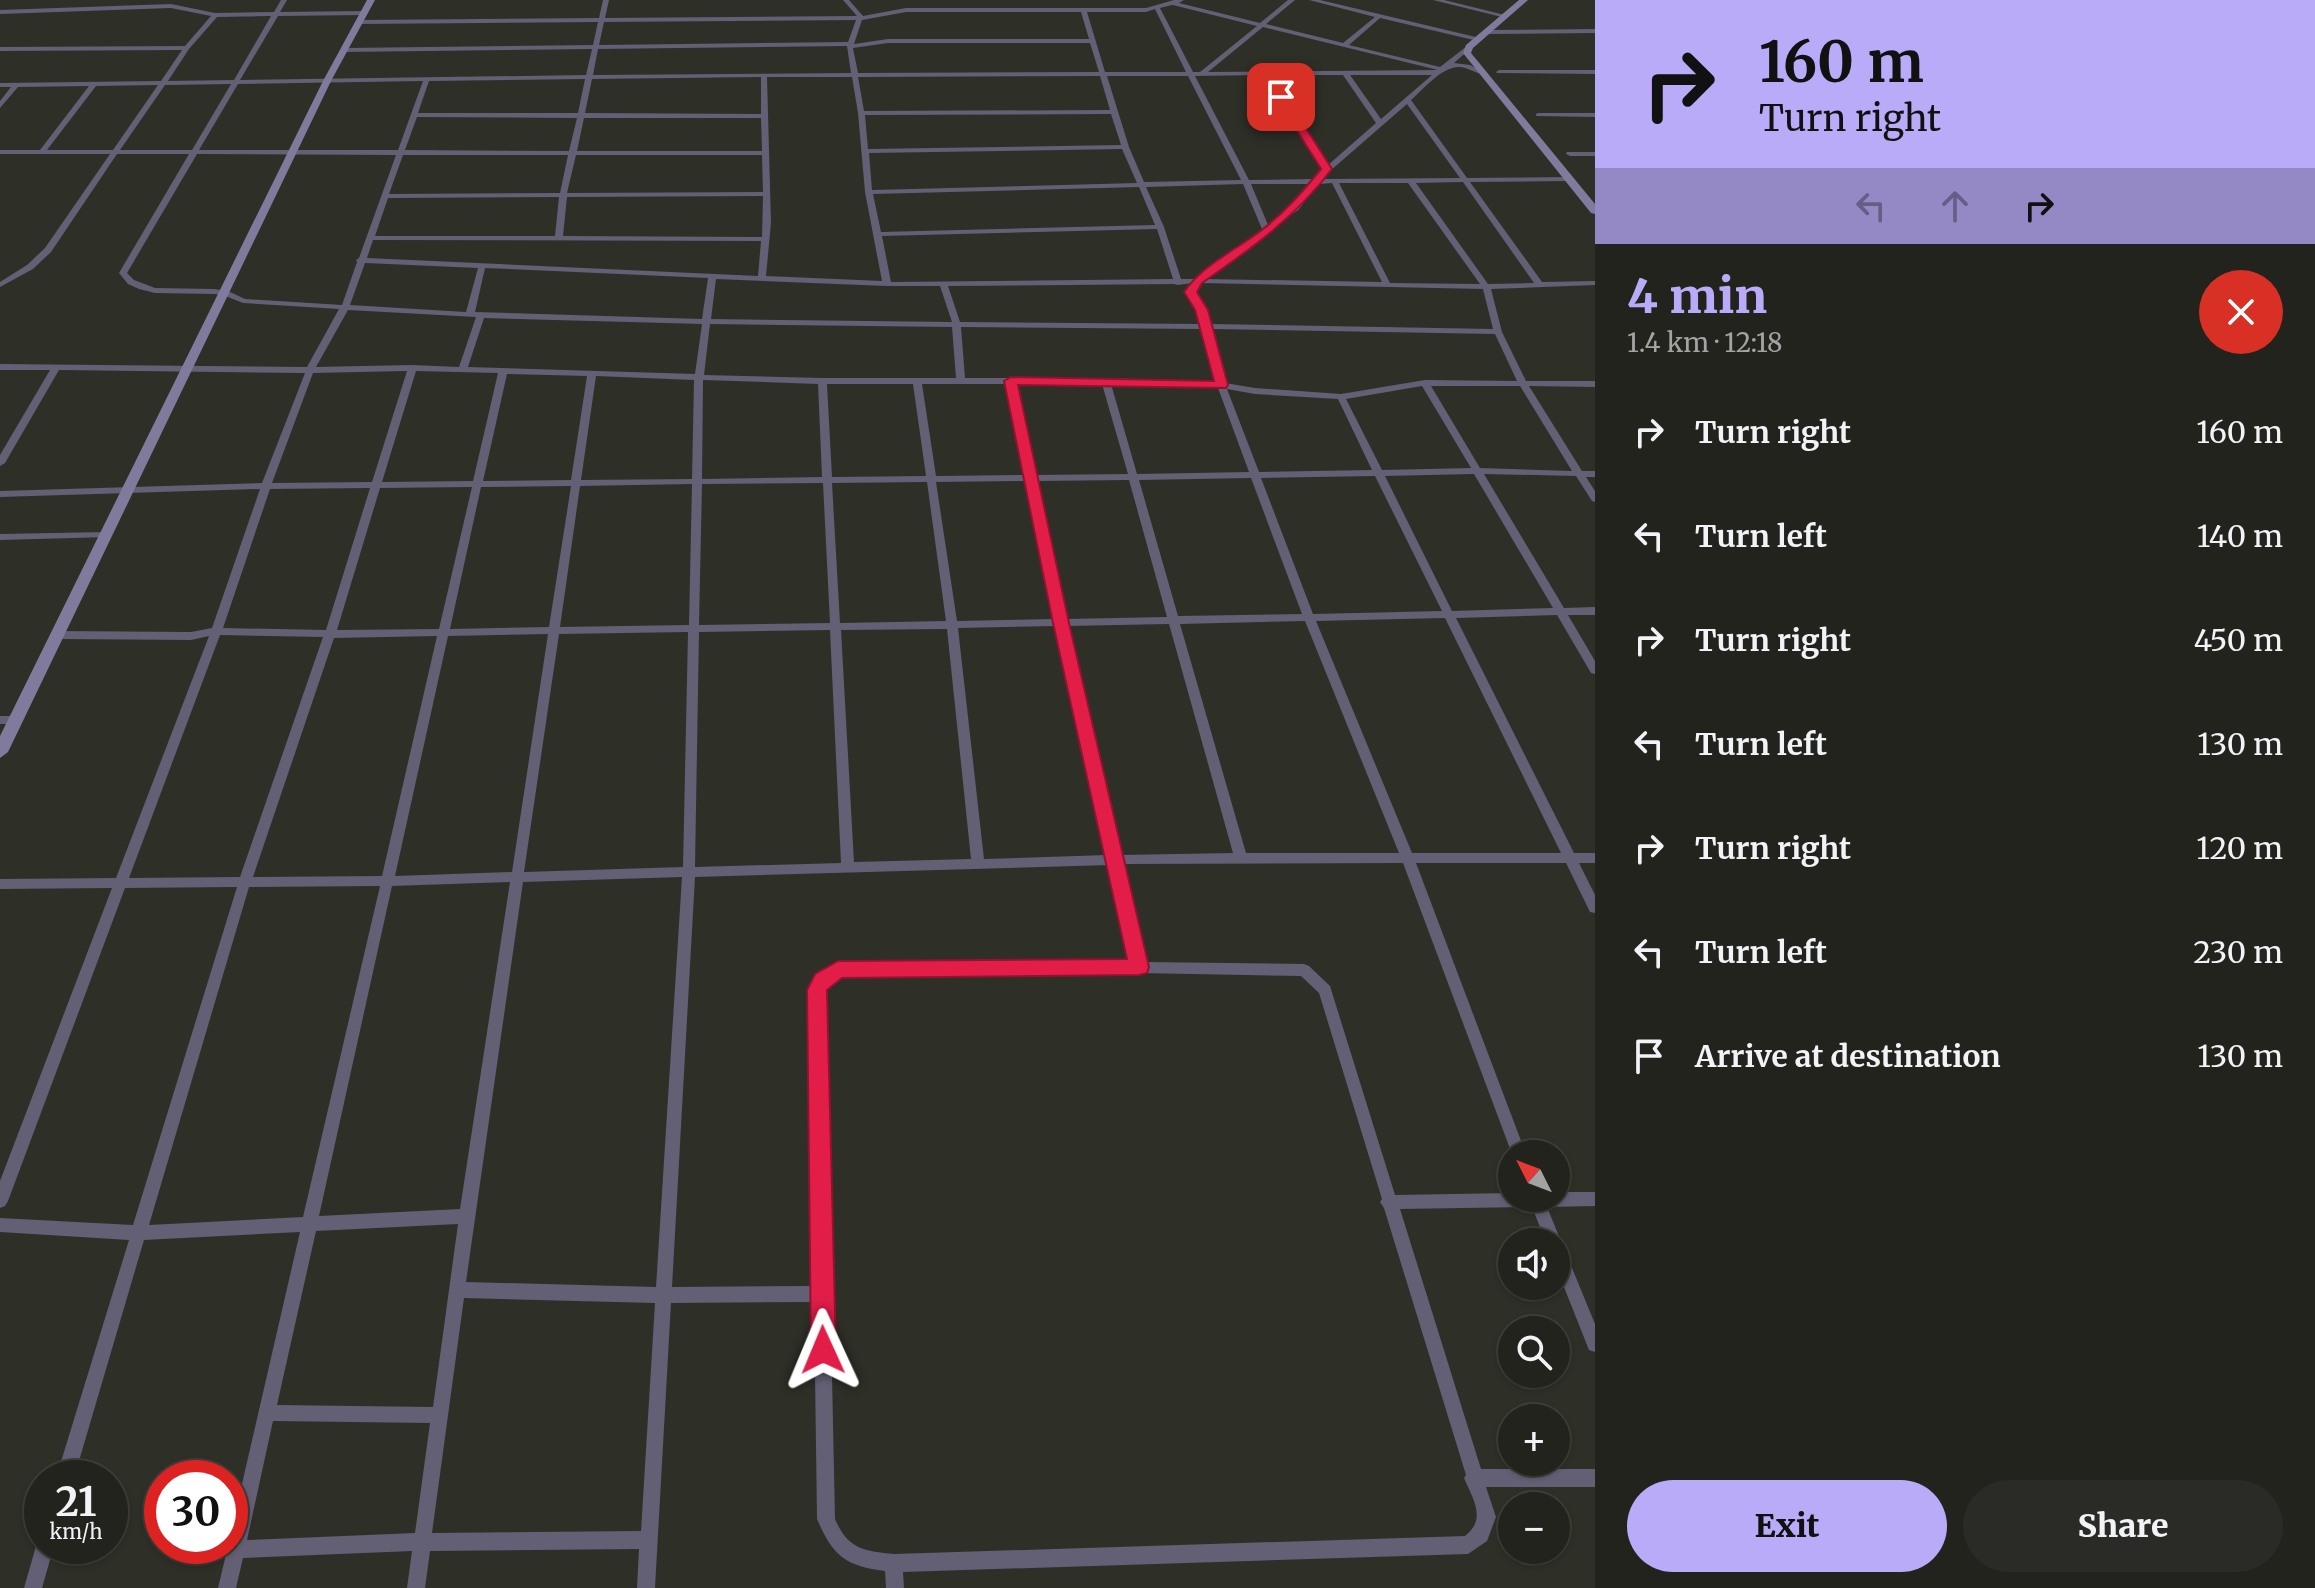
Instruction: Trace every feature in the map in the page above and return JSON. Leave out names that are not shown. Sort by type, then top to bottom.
[{"type":"street","points":[[284,0],[124,276],[155,291],[224,293],[243,301],[476,314],[706,320],[1204,324],[1498,332]]},
{"type":"street","points":[[0,752],[327,81],[371,0]]},
{"type":"street","points":[[559,238],[563,196],[606,0]]},
{"type":"street","points":[[846,0],[860,18]]},
{"type":"street","points":[[1196,75],[1292,0]]},
{"type":"street","points":[[1312,0],[1478,39]]},
{"type":"street","points":[[1436,0],[1506,16]]},
{"type":"street","points":[[1514,1140],[1408,859],[1309,617],[1221,385],[1202,310],[1191,292],[1198,281],[1295,208],[1327,169],[1524,0]]},
{"type":"street","points":[[0,12],[171,6],[215,15],[600,22],[860,18],[906,10],[1157,8],[1174,1],[1438,71]]},
{"type":"street","points":[[1157,8],[1196,75],[1267,232]]},
{"type":"street","points":[[1083,10],[1125,147],[1160,227],[1178,283]]},
{"type":"street","points":[[0,21],[15,11]]},
{"type":"street","points":[[0,285],[30,267],[48,250],[187,48],[215,15]]},
{"type":"street","points":[[1345,45],[1379,16]]},
{"type":"street","points":[[860,18],[854,28],[851,46],[869,192],[887,284]]},
{"type":"street","points":[[1487,32],[1595,31]]},
{"type":"street","points":[[344,50],[851,46],[888,41],[1093,41]]},
{"type":"street","points":[[1469,47],[1467,53],[1483,74],[1595,211]]},
{"type":"street","points":[[0,49],[187,48]]},
{"type":"street","points":[[0,85],[764,75],[1196,75],[1438,71],[1462,66],[1483,74]]},
{"type":"street","points":[[1499,72],[1595,72]]},
{"type":"street","points":[[1265,73],[1327,169]]},
{"type":"street","points":[[1345,73],[1380,123]]},
{"type":"street","points":[[762,279],[766,239],[764,75]]},
{"type":"street","points":[[0,1201],[216,631],[310,370],[345,307],[427,79]]},
{"type":"street","points":[[42,152],[94,84]]},
{"type":"street","points":[[0,106],[16,85]]},
{"type":"street","points":[[1407,99],[1540,285]]},
{"type":"street","points":[[861,113],[1115,112]]},
{"type":"street","points":[[415,115],[765,116]]},
{"type":"street","points":[[1538,115],[1595,115]]},
{"type":"street","points":[[864,151],[1125,147]]},
{"type":"street","points":[[0,152],[766,153]]},
{"type":"street","points":[[1570,154],[1595,154]]},
{"type":"street","points":[[869,192],[1246,182],[1569,179]]},
{"type":"street","points":[[1410,180],[1486,287],[1498,332],[1524,386],[1595,499]]},
{"type":"street","points":[[1335,182],[1387,285]]},
{"type":"street","points":[[385,196],[766,194]]},
{"type":"street","points":[[878,234],[1160,227]]},
{"type":"street","points":[[369,238],[766,239]]},
{"type":"street","points":[[493,267],[500,240]]},
{"type":"street","points":[[360,260],[887,284],[1198,281],[1486,287],[1595,283]]},
{"type":"street","points":[[463,369],[476,314],[482,266]]},
{"type":"street","points":[[646,1588],[689,869],[699,376],[712,278]]},
{"type":"street","points":[[943,284],[956,322],[961,380]]},
{"type":"street","points":[[0,367],[412,368],[822,381],[1106,381],[1221,385],[1341,397],[1425,383],[1524,386],[1595,384]]},
{"type":"street","points":[[0,463],[56,368]]},
{"type":"street","points":[[70,1460],[244,884],[330,634],[412,368]]},
{"type":"street","points":[[248,1496],[503,370]]},
{"type":"street","points":[[416,1588],[467,1216],[592,374]]},
{"type":"street","points":[[917,380],[952,625],[978,865]]},
{"type":"street","points":[[822,381],[848,868]]},
{"type":"street","points":[[1011,381],[1029,477],[1139,967]]},
{"type":"street","points":[[1106,381],[1241,858]]},
{"type":"street","points":[[1425,383],[1480,471],[1595,670]]},
{"type":"street","points":[[1341,397],[1595,908]]},
{"type":"street","points":[[0,494],[266,486],[697,480],[933,480],[1480,471],[1595,474]]},
{"type":"street","points":[[0,537],[106,535]]},
{"type":"street","points":[[57,635],[833,627],[1595,611]]},
{"type":"street","points":[[0,720],[16,720]]},
{"type":"street","points":[[0,884],[385,881],[689,869],[1113,860],[1595,858]]},
{"type":"street","points":[[1139,967],[1304,970],[1325,990],[1388,1202],[1487,1517],[1481,1535],[1468,1545],[894,1563],[857,1560],[835,1542],[826,1519],[817,990],[822,980],[838,970],[1139,967]]},
{"type":"street","points":[[1388,1202],[1498,1199]]},
{"type":"street","points":[[1570,1199],[1595,1199]]},
{"type":"street","points":[[0,1225],[137,1233],[467,1216]]},
{"type":"street","points":[[1570,1282],[1595,1344]]},
{"type":"street","points":[[458,1290],[664,1295],[822,1294]]},
{"type":"street","points":[[267,1413],[441,1415]]},
{"type":"street","points":[[1473,1478],[1595,1478]]},
{"type":"street","points":[[248,1549],[423,1542],[649,1540]]},
{"type":"street","points":[[894,1563],[895,1588]]},
{"type":"street","points":[[33,1588],[40,1564]]},
{"type":"street","points":[[227,1588],[233,1564]]},
{"type":"route","points":[[823,1350],[817,990],[822,980],[838,970],[1139,967],[1029,477],[1011,381],[1221,385],[1202,310],[1191,292],[1198,281],[1295,208],[1327,169],[1281,97]]}]
